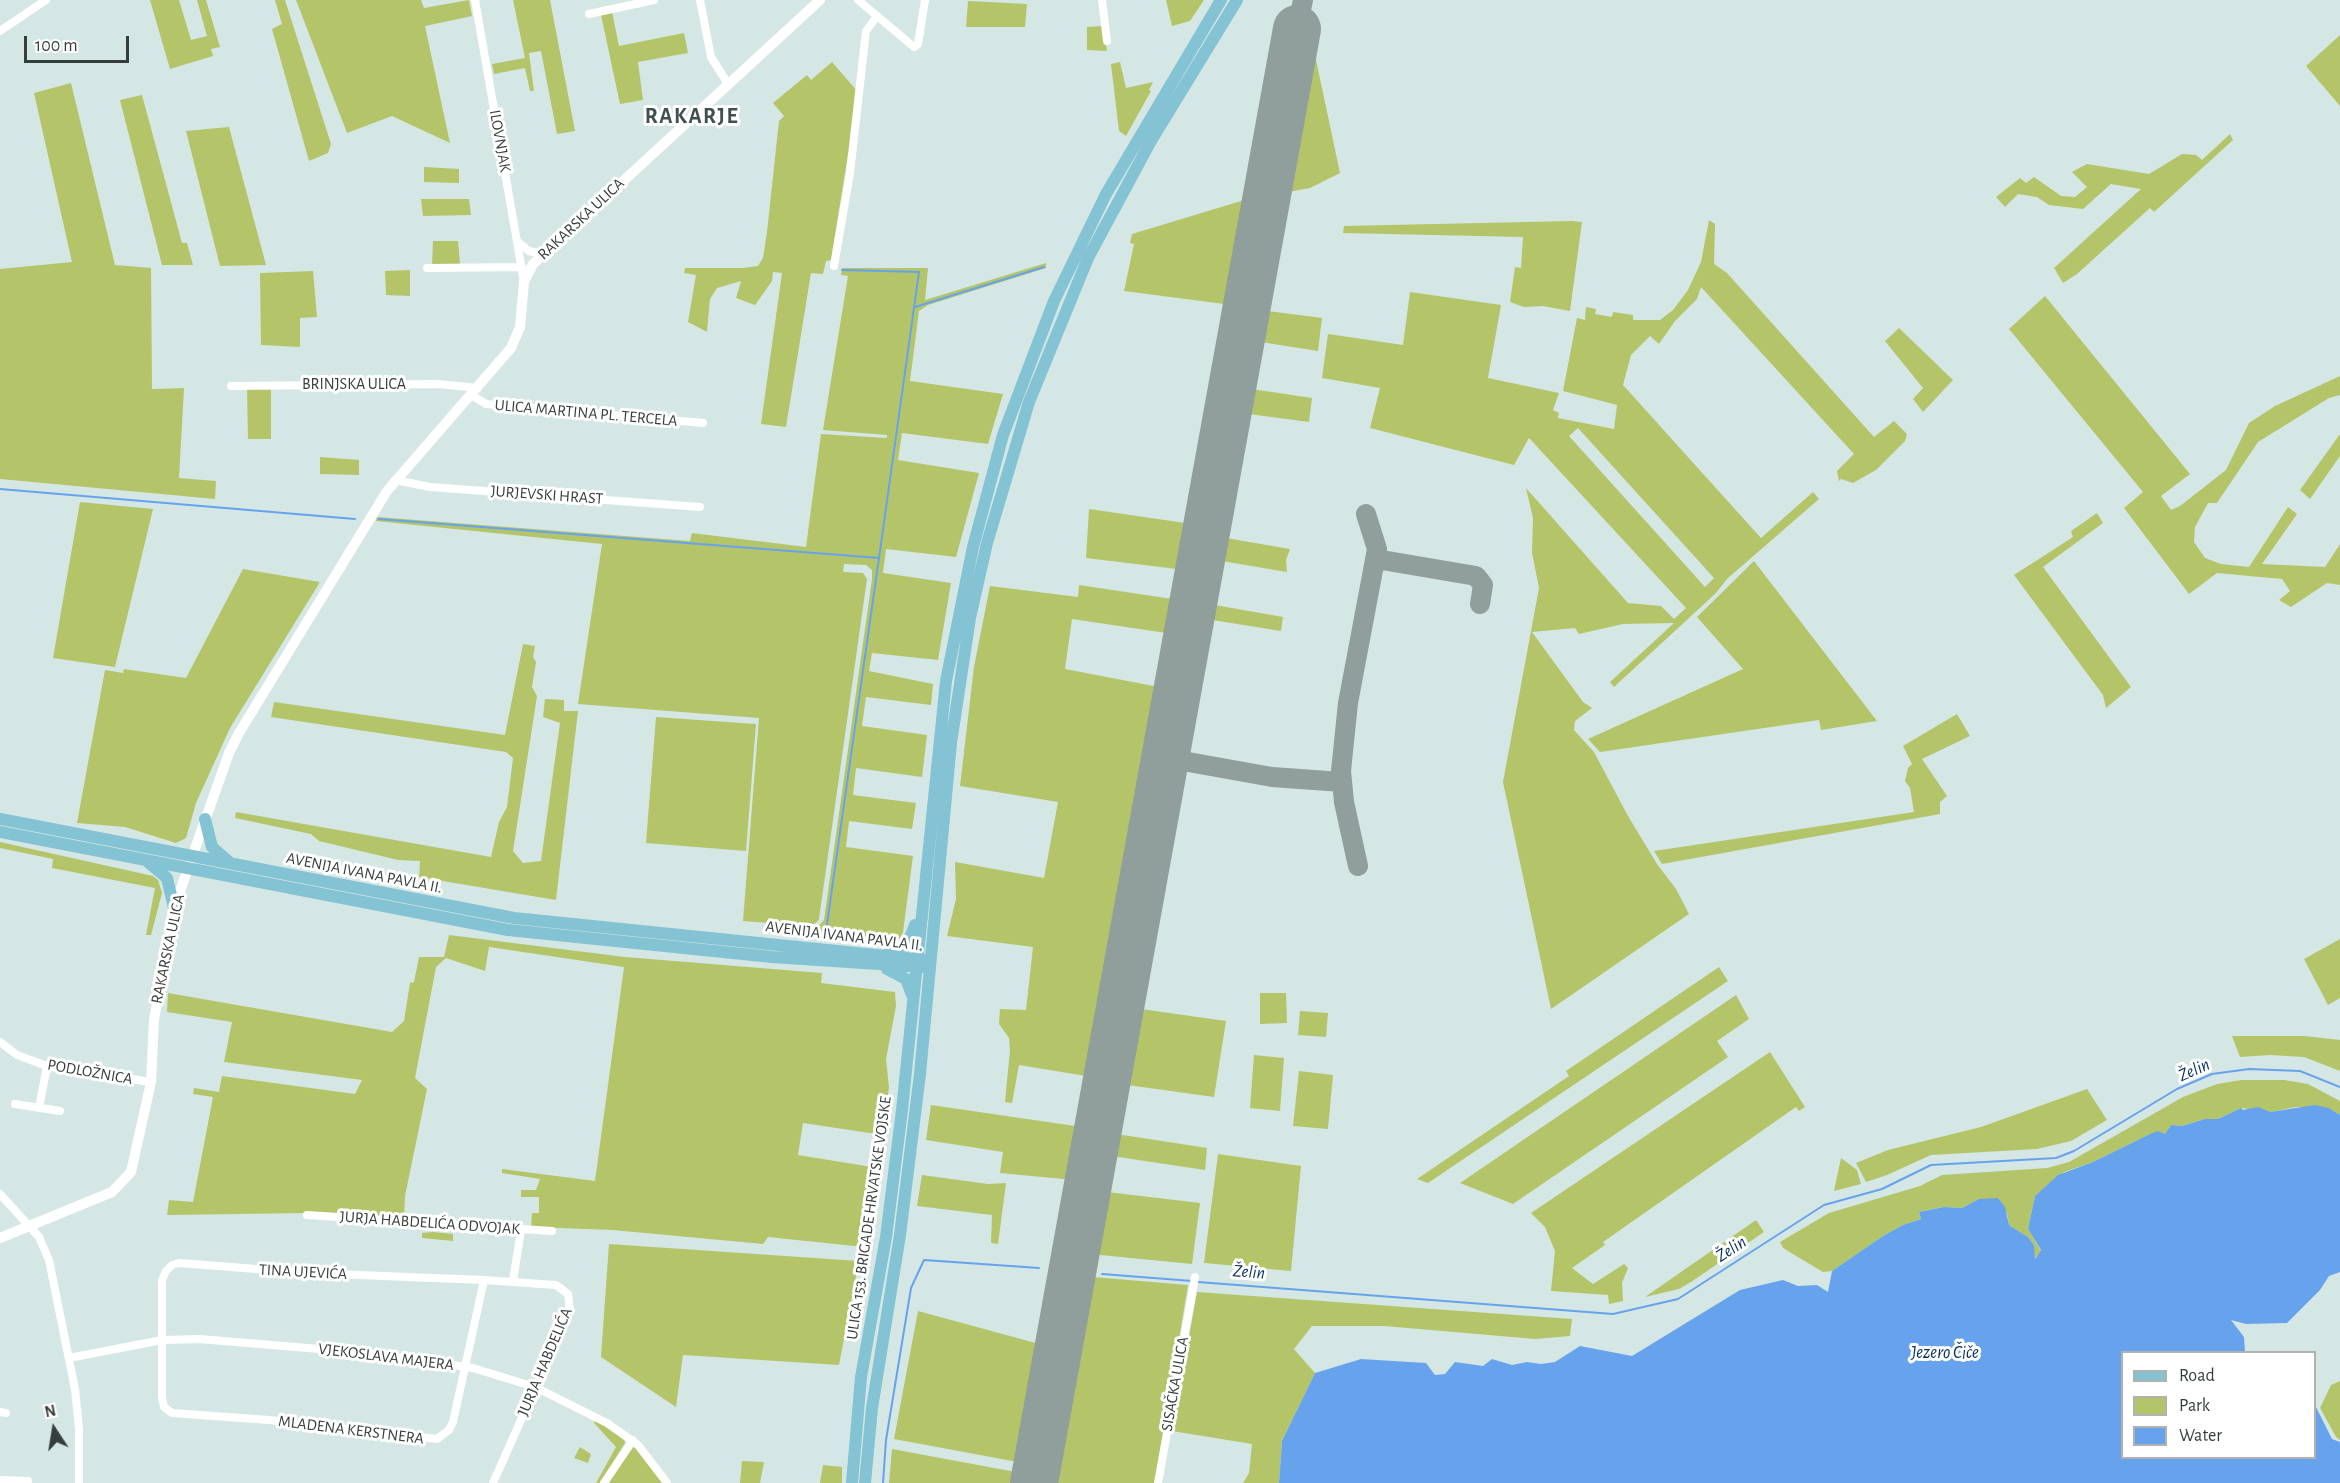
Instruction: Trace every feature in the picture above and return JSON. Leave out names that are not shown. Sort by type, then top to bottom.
[{"type":"main road","name":"RAKARSKA ULICA","points":[[0,1238],[106,1195],[126,1179],[134,1163],[151,1082],[155,1015],[174,908],[205,819],[239,733],[395,480],[474,391],[518,336],[524,282],[542,254],[820,0]]},
{"type":"main road","points":[[882,954],[907,946],[913,935],[916,918],[922,910],[946,681],[973,547],[1003,435],[1054,301],[1078,249],[1139,135],[1221,0]]},
{"type":"main road","name":"ULICA 153. BRIGADE HRVATSKE VOJSKE","points":[[865,1483],[872,1407],[902,1223],[931,964],[951,743],[970,618],[1010,462],[1058,328],[1088,258],[1152,139],[1237,0]]},
{"type":"main road","name":"AVENIJA IVANA PAVLA II.","points":[[0,819],[190,863],[508,930],[650,946],[860,963],[931,964]]},
{"type":"main road","points":[[205,819],[212,847],[232,865]]},
{"type":"main road","name":"AVENIJA IVANA PAVLA II.","points":[[0,832],[143,860],[232,865],[514,918],[882,954],[917,963]]},
{"type":"main road","points":[[143,860],[167,878],[174,908]]},
{"type":"main road","name":"ULICA 153. BRIGADE HRVATSKE VOJSKE","points":[[852,1483],[859,1397],[886,1237],[922,910]]},
{"type":"main road","points":[[860,963],[898,973],[909,984],[913,1002]]},
{"type":"street","points":[[0,32],[46,0]]},
{"type":"street","name":"ILOVNJAK","points":[[475,0],[524,282]]},
{"type":"street","points":[[589,14],[654,0]]},
{"type":"street","points":[[700,0],[711,57],[728,84]]},
{"type":"street","points":[[858,0],[911,45],[916,46],[925,0]]},
{"type":"street","points":[[1102,0],[1107,40]]},
{"type":"street","points":[[834,266],[850,173],[866,32],[878,16]]},
{"type":"street","points":[[518,242],[529,251],[542,254]]},
{"type":"street","points":[[427,268],[522,267]]},
{"type":"street","name":"BRINJSKA ULICA","points":[[231,386],[438,384],[474,391]]},
{"type":"street","name":"ULICA MARTINA PL. TERCELA","points":[[474,391],[486,404],[703,423]]},
{"type":"street","name":"JURJEVSKI HRAST","points":[[395,480],[421,486],[700,507]]},
{"type":"street","name":"PODLOŽNICA","points":[[0,1042],[17,1055],[47,1066],[151,1082]]},
{"type":"street","points":[[39,1108],[47,1066]]},
{"type":"street","points":[[15,1104],[60,1111]]},
{"type":"street","points":[[0,1194],[39,1237],[49,1260],[69,1358],[79,1426],[79,1483]]},
{"type":"street","name":"JURJA HABDELIĆA ODVOJAK","points":[[307,1215],[552,1231]]},
{"type":"street","points":[[513,1281],[521,1230]]},
{"type":"street","name":"TINA UJEVIĆA","points":[[162,1340],[164,1274],[172,1265],[179,1263],[308,1273],[513,1281]]},
{"type":"street","name":"SISAČKA ULICA","points":[[1158,1483],[1195,1277]]},
{"type":"street","name":"MLADENA KERSTNERA","points":[[162,1340],[162,1403],[172,1413],[289,1422],[430,1440],[441,1437],[449,1430],[484,1280]]},
{"type":"street","name":"JURJA HABDELIĆA","points":[[493,1483],[568,1314],[570,1302],[566,1291],[556,1285],[513,1281]]},
{"type":"street","name":"VJEKOSLAVA MAJERA","points":[[69,1358],[162,1340],[200,1339],[341,1350],[465,1366],[535,1388],[594,1415],[633,1440],[651,1460],[666,1483]]},
{"type":"street","points":[[604,1483],[633,1440]]},
{"type":"street","points":[[0,1480],[28,1481]]},
{"type":"green space","points":[[150,0],[179,0],[191,40],[207,36],[197,0],[206,0],[220,47],[211,49],[213,56],[170,69]]},
{"type":"green space","points":[[275,0],[285,0],[331,144],[328,153],[309,161],[272,29],[282,24]]},
{"type":"green space","points":[[296,0],[421,0],[424,8],[469,0],[472,16],[425,26],[450,143],[392,116],[347,133]]},
{"type":"green space","points":[[513,0],[550,0],[575,131],[557,134],[541,51],[529,53],[534,91],[530,91],[525,68],[494,74],[492,64],[525,58]]},
{"type":"green space","points":[[1166,0],[1204,0],[1190,21],[1172,26]]},
{"type":"green space","points":[[968,1],[1027,4],[1025,27],[966,27]]},
{"type":"green space","points":[[612,12],[619,46],[684,33],[688,53],[638,62],[643,100],[620,104],[601,15]]},
{"type":"green space","points":[[1103,26],[1107,51],[1087,50],[1087,27]]},
{"type":"green space","points":[[2340,35],[2340,106],[2306,66]]},
{"type":"green space","points":[[1312,41],[1340,173],[1310,188],[1283,193],[1303,74]]},
{"type":"green space","points":[[832,62],[858,92],[831,260],[826,261],[823,274],[811,273],[786,427],[761,424],[782,273],[773,272],[772,281],[755,305],[736,298],[741,281],[717,288],[710,299],[707,332],[688,322],[696,275],[684,273],[685,268],[758,266],[763,258],[767,232],[779,121],[784,116],[773,103],[807,75],[811,80]]},
{"type":"green space","points":[[1120,62],[1126,88],[1153,82],[1149,90],[1151,91],[1126,136],[1119,131],[1111,64]]},
{"type":"green space","points":[[71,83],[115,265],[151,268],[152,389],[184,388],[179,478],[216,481],[215,499],[0,479],[0,269],[72,262],[34,93]]},
{"type":"green space","points":[[142,95],[182,243],[187,243],[193,265],[162,265],[120,100]]},
{"type":"green space","points":[[229,127],[266,265],[220,266],[186,131]]},
{"type":"green space","points":[[2230,134],[2233,140],[2154,212],[2150,208],[2077,274],[2063,283],[2054,268],[2141,189],[2111,184],[2083,209],[2049,205],[2037,197],[2018,194],[2005,207],[1996,197],[2020,178],[2026,183],[2034,177],[2061,196],[2075,197],[2087,187],[2072,172],[2087,164],[2149,174],[2182,154],[2196,155],[2202,160]]},
{"type":"green space","points":[[424,167],[459,169],[459,183],[424,182]]},
{"type":"green space","points":[[1251,198],[1232,305],[1124,291],[1134,244],[1130,243],[1132,234]]},
{"type":"green space","points":[[421,199],[469,199],[471,215],[423,216]]},
{"type":"green space","points":[[1709,220],[1715,224],[1714,264],[1727,273],[1874,437],[1894,421],[1907,434],[1905,441],[1876,470],[1853,483],[1841,479],[1839,481],[1837,471],[1854,454],[1701,287],[1697,299],[1675,321],[1659,344],[1650,336],[1631,355],[1623,385],[1761,538],[1813,492],[1819,499],[1728,578],[1715,594],[1614,687],[1610,682],[1674,623],[1623,624],[1579,634],[1575,628],[1532,632],[1583,702],[1592,708],[1575,721],[1574,730],[1594,752],[1628,816],[1657,864],[1676,889],[1689,914],[1551,1009],[1503,782],[1539,588],[1532,553],[1533,518],[1526,488],[1628,603],[1661,606],[1674,619],[1686,608],[1529,438],[1514,465],[1370,428],[1380,388],[1322,378],[1328,334],[1403,345],[1410,292],[1501,305],[1488,378],[1559,393],[1553,410],[1559,413],[1558,418],[1614,429],[1617,405],[1563,391],[1577,318],[1585,320],[1586,307],[1596,309],[1595,314],[1612,317],[1613,312],[1633,315],[1633,320],[1660,320],[1673,310],[1688,290],[1701,262]],"holes":[[[1578,428],[1714,578],[1705,587],[1569,436]]]},
{"type":"green space","points":[[1582,222],[1570,311],[1543,306],[1524,307],[1510,302],[1515,267],[1521,268],[1523,237],[1343,233],[1344,226]]},
{"type":"green space","points":[[433,241],[458,241],[460,264],[432,265]]},
{"type":"green space","points":[[1046,263],[1046,268],[928,305],[919,311],[910,381],[1003,394],[988,444],[902,433],[898,460],[979,473],[956,557],[886,549],[883,573],[951,583],[938,660],[872,653],[869,671],[933,684],[931,705],[866,697],[862,726],[927,735],[922,777],[856,768],[853,795],[916,803],[912,829],[849,821],[846,847],[913,856],[903,932],[900,938],[889,942],[854,934],[815,933],[824,920],[872,579],[872,570],[866,565],[844,564],[843,572],[863,573],[867,579],[819,919],[816,923],[807,926],[743,921],[759,718],[578,704],[602,544],[376,521],[377,517],[690,541],[692,533],[806,547],[821,434],[887,438],[887,435],[823,430],[848,276],[841,275],[842,268],[928,268],[925,300]]},
{"type":"green space","points":[[410,270],[410,296],[386,295],[385,271]]},
{"type":"green space","points":[[313,271],[317,317],[300,318],[300,347],[261,345],[260,273]]},
{"type":"green space","points":[[2045,296],[2190,474],[2161,496],[2171,510],[2180,506],[2226,470],[2249,423],[2275,406],[2340,376],[2340,395],[2329,398],[2258,442],[2217,503],[2208,503],[2195,527],[2194,542],[2205,558],[2221,564],[2249,567],[2288,507],[2297,514],[2262,564],[2325,567],[2340,544],[2340,585],[2327,583],[2291,607],[2279,600],[2290,591],[2282,579],[2217,573],[2189,594],[2124,508],[2143,492],[2009,329]]},
{"type":"green space","points":[[1260,310],[1322,318],[1318,351],[1254,341]]},
{"type":"green space","points":[[1899,328],[1953,380],[1923,412],[1913,399],[1923,388],[1885,341]]},
{"type":"green space","points":[[247,388],[271,388],[271,439],[248,439]]},
{"type":"green space","points":[[1245,388],[1312,398],[1309,422],[1241,413]]},
{"type":"green space","points":[[2340,434],[2340,456],[2310,499],[2300,490]]},
{"type":"green space","points":[[320,457],[359,460],[359,475],[320,474]]},
{"type":"green space","points":[[80,502],[153,509],[115,667],[53,658]]},
{"type":"green space","points":[[1089,509],[1192,524],[1185,570],[1086,558]]},
{"type":"green space","points":[[2097,513],[2103,523],[2043,567],[2131,687],[2106,708],[2103,695],[2014,575],[2073,537],[2071,531]]},
{"type":"green space","points":[[1220,537],[1290,549],[1286,560],[1287,572],[1216,560]]},
{"type":"green space","points":[[1754,561],[1877,721],[1821,730],[1819,720],[1600,752],[1588,739],[1743,669],[1697,617]]},
{"type":"green space","points":[[243,569],[320,582],[230,728],[196,803],[186,838],[176,843],[125,827],[77,823],[105,670],[123,673],[124,669],[186,678]]},
{"type":"green space","points":[[1079,585],[1179,600],[1173,634],[1072,619],[1065,669],[1164,688],[1092,1077],[1019,1065],[1012,1103],[1005,1102],[1010,1050],[1009,1038],[999,1024],[1000,1009],[1026,1010],[1033,947],[947,936],[956,899],[955,862],[1044,878],[1058,802],[960,786],[974,667],[990,586],[1078,597]]},
{"type":"green space","points":[[1209,604],[1283,617],[1281,631],[1206,619]]},
{"type":"green space","points":[[523,644],[535,646],[533,657],[536,662],[532,687],[537,696],[513,851],[523,863],[541,861],[560,723],[543,717],[545,699],[564,700],[564,711],[578,711],[556,900],[419,877],[420,861],[398,860],[319,841],[311,834],[235,818],[236,812],[491,857],[499,822],[507,807],[513,758],[506,752],[271,717],[274,702],[505,735]]},
{"type":"green space","points":[[1957,714],[1970,736],[1922,759],[1947,796],[1940,802],[1940,814],[1662,864],[1654,851],[1914,812],[1910,788],[1905,781],[1908,768],[1912,764],[1903,746]]},
{"type":"green space","points":[[656,717],[756,724],[746,851],[646,843]]},
{"type":"green space","points":[[0,842],[153,876],[158,880],[162,893],[151,935],[146,935],[155,888],[52,868],[53,859],[0,848]]},
{"type":"green space","points":[[449,935],[625,957],[822,973],[821,983],[895,992],[896,1006],[886,1059],[889,1087],[883,1135],[803,1123],[798,1155],[878,1168],[864,1247],[768,1237],[763,1244],[613,1230],[531,1227],[532,1213],[539,1213],[539,1197],[521,1197],[521,1190],[536,1190],[540,1179],[502,1173],[502,1169],[595,1181],[624,967],[489,947],[485,971],[446,958],[436,967],[415,1078],[427,1089],[405,1196],[404,1217],[308,1213],[167,1215],[169,1200],[193,1202],[213,1097],[193,1094],[194,1088],[219,1092],[222,1076],[355,1094],[362,1080],[224,1062],[232,1022],[167,1012],[168,993],[392,1032],[404,1021],[410,983],[414,982],[419,957],[444,957]]},
{"type":"green space","points":[[2340,939],[2340,998],[2328,1005],[2304,959]]},
{"type":"green space","points":[[1719,967],[1728,981],[1428,1183],[1417,1179],[1569,1076],[1566,1071]]},
{"type":"green space","points":[[1260,993],[1286,993],[1287,1023],[1260,1024]]},
{"type":"green space","points":[[1736,995],[1749,1019],[1717,1041],[1728,1057],[1513,1204],[1460,1183]]},
{"type":"green space","points":[[1134,1008],[1226,1021],[1214,1097],[1120,1084]]},
{"type":"green space","points":[[1300,1011],[1328,1013],[1326,1037],[1298,1035]]},
{"type":"green space","points":[[2232,1036],[2305,1036],[2340,1040],[2340,1071],[2304,1057],[2270,1055],[2240,1057]]},
{"type":"green space","points":[[1770,1052],[1805,1107],[1799,1111],[1796,1107],[1603,1242],[1605,1245],[1572,1268],[1593,1284],[1624,1264],[1628,1268],[1622,1283],[1623,1301],[1609,1304],[1608,1295],[1551,1291],[1555,1251],[1545,1227],[1531,1213]]},
{"type":"green space","points":[[1254,1055],[1284,1058],[1280,1111],[1250,1108]]},
{"type":"green space","points":[[1299,1071],[1333,1075],[1328,1129],[1293,1126]]},
{"type":"green space","points":[[2241,1080],[2284,1080],[2308,1084],[2340,1101],[2340,1115],[2329,1108],[2296,1107],[2270,1112],[2241,1108],[2218,1119],[2205,1119],[2182,1126],[2171,1125],[2165,1134],[2150,1134],[2093,1162],[2064,1172],[2035,1196],[2028,1229],[2041,1251],[2034,1259],[2034,1245],[2028,1237],[2009,1225],[2007,1213],[1979,1199],[1962,1208],[1944,1207],[1919,1212],[1921,1219],[1903,1225],[1883,1236],[1832,1271],[1823,1272],[1783,1248],[1780,1242],[1829,1213],[1920,1186],[1942,1175],[2047,1168],[2069,1162],[2183,1097],[2217,1084]]},
{"type":"green space","points":[[2087,1089],[2107,1120],[2071,1141],[2037,1149],[1931,1155],[1866,1182],[1856,1163],[1888,1150],[1981,1127]]},
{"type":"green space","points":[[931,1105],[1082,1127],[1074,1180],[1000,1173],[1003,1152],[926,1140]]},
{"type":"green space","points":[[1110,1133],[1207,1148],[1205,1170],[1105,1155]]},
{"type":"green space","points":[[1218,1154],[1301,1166],[1291,1271],[1204,1263]]},
{"type":"green space","points":[[1841,1158],[1857,1170],[1861,1184],[1834,1191]]},
{"type":"green space","points":[[922,1175],[988,1184],[1006,1183],[998,1244],[991,1243],[992,1215],[917,1206]]},
{"type":"green space","points":[[1099,1191],[1200,1203],[1192,1264],[1090,1254]]},
{"type":"green space","points":[[1756,1220],[1764,1232],[1679,1289],[1645,1297]]},
{"type":"green space","points":[[422,1233],[453,1234],[453,1241],[422,1238]]},
{"type":"green space","points":[[609,1244],[859,1261],[839,1365],[683,1355],[676,1407],[601,1357]]},
{"type":"green space","points":[[1081,1276],[1188,1285],[1155,1483],[1044,1483]]},
{"type":"green space","points":[[1197,1292],[1572,1319],[1570,1336],[1535,1339],[1384,1326],[1312,1326],[1294,1349],[1315,1373],[1282,1441],[1279,1483],[1243,1483],[1249,1473],[1252,1444],[1172,1431]]},
{"type":"green space","points":[[918,1311],[1043,1345],[1023,1463],[894,1439]]},
{"type":"green space","points":[[2340,1381],[2340,1440],[2336,1437],[2320,1408],[2331,1385]]},
{"type":"green space","points":[[596,1419],[624,1439],[625,1443],[600,1483],[596,1483],[616,1447],[594,1423]]},
{"type":"green space","points":[[580,1447],[591,1454],[588,1463],[574,1458]]},
{"type":"green space","points":[[633,1447],[636,1448],[663,1483],[608,1483]]},
{"type":"green space","points":[[892,1449],[1021,1473],[1020,1483],[889,1483]]},
{"type":"green space","points":[[742,1461],[764,1462],[760,1483],[740,1483]]},
{"type":"green space","points":[[823,1465],[842,1467],[842,1483],[820,1483]]},
{"type":"water","name":"Jezero Čiče","points":[[2315,1105],[2329,1108],[2340,1115],[2340,1272],[2329,1276],[2320,1290],[2287,1323],[2246,1324],[2231,1320],[2244,1337],[2245,1351],[2121,1351],[2121,1459],[2316,1459],[2316,1407],[2332,1439],[2340,1442],[2340,1483],[1279,1483],[1282,1441],[1315,1373],[1361,1359],[1426,1363],[1435,1375],[1445,1374],[1455,1362],[1483,1366],[1492,1359],[1512,1365],[1527,1362],[1541,1364],[1555,1362],[1580,1346],[1632,1356],[1740,1290],[1783,1280],[1798,1286],[1817,1285],[1828,1292],[1832,1271],[1883,1236],[1903,1225],[1921,1219],[1919,1212],[1944,1207],[1962,1208],[1979,1199],[1998,1198],[2005,1207],[2009,1225],[2028,1237],[2034,1245],[2035,1259],[2041,1250],[2028,1229],[2035,1196],[2058,1175],[2093,1162],[2150,1134],[2158,1131],[2165,1134],[2171,1125],[2182,1126],[2205,1119],[2218,1119],[2241,1108],[2243,1110],[2258,1107],[2270,1112]]},
{"type":"waterway","points":[[915,307],[1044,267]]},
{"type":"waterway","points":[[379,519],[879,558],[919,272],[842,270]]},
{"type":"waterway","points":[[0,489],[355,519]]},
{"type":"waterway","points":[[826,931],[879,558]]},
{"type":"waterway","name":"Želin","points":[[1198,1282],[1613,1314],[1678,1299],[1824,1205],[1882,1189],[1931,1165],[2056,1158],[2074,1151],[2177,1089],[2212,1074],[2249,1069],[2300,1071],[2340,1087]]},
{"type":"waterway","name":"Želin","points":[[883,1483],[886,1440],[911,1288],[924,1260],[1039,1268]]},
{"type":"waterway","name":"Želin","points":[[1102,1274],[1192,1281]]},
{"type":"taxiway","points":[[1297,29],[1303,0]]},
{"type":"taxiway","points":[[1358,866],[1344,802],[1341,771],[1348,703],[1377,549],[1366,514]]},
{"type":"taxiway","points":[[1376,559],[1476,576],[1483,585],[1480,604]]},
{"type":"taxiway","points":[[1166,758],[1272,777],[1342,782]]},
{"type":"runway","points":[[1034,1483],[1297,29]]},
{"type":"district","name":"RAKARJE","points":[[692,116]]}]
